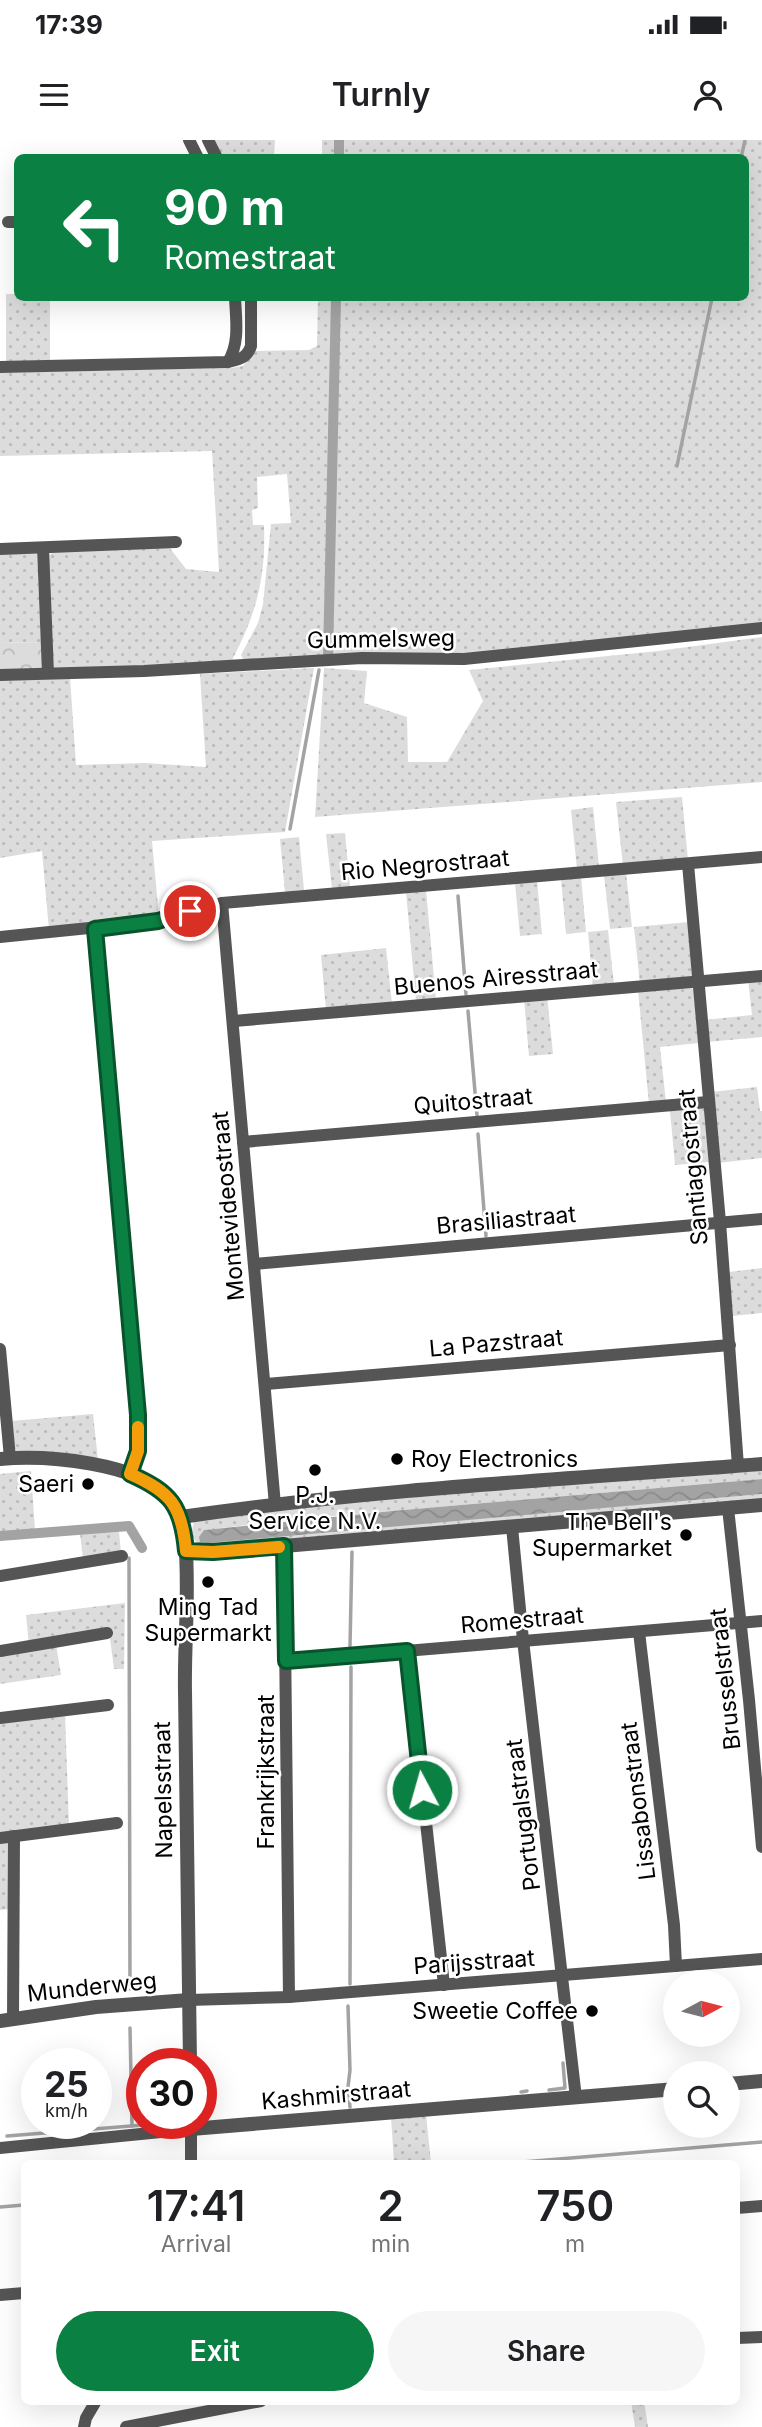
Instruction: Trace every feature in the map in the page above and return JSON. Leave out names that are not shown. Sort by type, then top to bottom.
[{"type":"street","points":[[228,362],[234,353],[236,342],[235,301]]},
{"type":"street","points":[[0,367],[228,362],[243,359],[251,346],[251,301]]},
{"type":"street","points":[[0,549],[176,542]]},
{"type":"street","points":[[43,548],[48,673]]},
{"type":"street","name":"Gummelsweg","points":[[0,675],[144,671],[362,658],[464,659],[762,628]]},
{"type":"street","name":"Rio Negrostraat","points":[[0,937],[158,921],[222,903],[762,857]]},
{"type":"street","name":"Santiagostraat","points":[[688,864],[720,1222],[738,1466]]},
{"type":"street","name":"Montevideostraat","points":[[222,903],[275,1505]]},
{"type":"street","points":[[95,929],[138,1415],[138,1451],[130,1474]]},
{"type":"street","name":"Buenos Airesstraat","points":[[234,1021],[762,976]]},
{"type":"street","name":"Quitostraat","points":[[243,1142],[708,1102]]},
{"type":"street","name":"Brasiliastraat","points":[[254,1264],[762,1219]]},
{"type":"street","name":"La Pazstraat","points":[[266,1384],[730,1345]]},
{"type":"street","points":[[0,1349],[5,1458],[69,1460],[130,1474],[152,1484],[170,1499],[181,1517],[275,1505],[762,1464]]},
{"type":"street","points":[[186,1551],[213,1552],[762,1505]]},
{"type":"street","name":"Brusselstraat","points":[[728,1508],[762,1847]]},
{"type":"street","name":"Napelsstraat","points":[[181,1517],[186,1551],[190,2048]]},
{"type":"street","name":"Portugalstraat","points":[[512,1527],[576,2098]]},
{"type":"street","name":"Frankrijkstraat","points":[[284,1546],[289,1997]]},
{"type":"street","points":[[0,1576],[122,1556]]},
{"type":"street","name":"Romestraat","points":[[286,1661],[762,1621]]},
{"type":"street","name":"Lissabonstraat","points":[[639,1632],[674,1926],[676,1966]]},
{"type":"street","points":[[0,1651],[107,1633]]},
{"type":"street","points":[[407,1651],[444,1985]]},
{"type":"street","points":[[0,1718],[108,1704]]},
{"type":"street","points":[[0,1838],[117,1823]]},
{"type":"street","points":[[6,2020],[14,1836]]},
{"type":"street","name":"Parijsstraat","points":[[189,2000],[289,1997],[762,1959]]},
{"type":"street","name":"Munderweg","points":[[6,2020],[96,2007],[189,2000]]},
{"type":"street","points":[[740,2083],[762,2081]]},
{"type":"street","name":"Kashmirstraat","points":[[217,2124],[663,2090]]},
{"type":"street","name":"Kashmirstraat","points":[[0,2148],[126,2133]]},
{"type":"street","points":[[191,2139],[191,2160]]},
{"type":"street","points":[[740,2208],[762,2206]]},
{"type":"street","points":[[0,2295],[21,2293]]},
{"type":"street","points":[[740,2338],[762,2337]]},
{"type":"street","points":[[84,2427],[94,2405]]},
{"type":"street","points":[[125,2427],[240,2405]]},
{"type":"green space","points":[[209,140],[275,140],[274,154],[217,154]]},
{"type":"green space","points":[[322,140],[762,140],[762,628],[462,663],[243,659],[241,655],[258,623],[263,604],[271,524],[291,523],[287,474],[257,477],[258,508],[252,510],[253,525],[264,525],[261,580],[253,612],[231,662],[54,670],[45,558],[55,551],[169,547],[186,569],[219,572],[212,451],[0,456],[0,372],[243,366],[254,351],[309,350],[317,346],[318,301],[749,301],[749,154],[322,154]]},
{"type":"green space","points":[[6,294],[14,294],[14,301],[50,301],[50,360],[6,362]]},
{"type":"green space","points":[[37,553],[41,642],[0,643],[0,554]]},
{"type":"green space","points":[[762,637],[762,782],[315,817],[324,668],[367,671],[364,703],[407,717],[408,762],[447,762],[483,701],[469,670],[658,651]]},
{"type":"green space","points":[[41,642],[43,669],[0,671],[0,643]]},
{"type":"green space","points":[[314,668],[285,832],[152,841],[159,917],[49,930],[42,851],[0,858],[0,679],[70,677],[76,765],[145,763],[206,767],[200,674]]},
{"type":"green space","points":[[682,797],[688,860],[623,866],[616,802]]},
{"type":"green space","points":[[593,807],[599,867],[577,869],[571,810]]},
{"type":"green space","points":[[345,833],[350,887],[332,889],[326,834]]},
{"type":"green space","points":[[299,837],[304,890],[285,892],[280,839]]},
{"type":"green space","points":[[626,873],[632,927],[610,929],[604,875]]},
{"type":"green space","points":[[581,877],[586,932],[566,934],[561,879]]},
{"type":"green space","points":[[537,881],[542,934],[520,936],[515,883]]},
{"type":"green space","points":[[426,890],[436,1000],[416,1002],[406,892]]},
{"type":"green space","points":[[689,922],[694,976],[640,984],[634,927]]},
{"type":"green space","points":[[608,930],[614,985],[593,987],[588,932]]},
{"type":"green space","points":[[386,948],[392,1004],[326,1010],[321,955]]},
{"type":"green space","points":[[762,978],[762,1037],[707,1042],[705,1020],[752,1015],[748,980]]},
{"type":"green space","points":[[638,990],[694,990],[699,1043],[660,1047],[666,1102],[649,1104]]},
{"type":"green space","points":[[547,996],[553,1054],[529,1056],[524,999]]},
{"type":"green space","points":[[757,1087],[762,1111],[762,1158],[718,1163],[711,1092]]},
{"type":"green space","points":[[705,1109],[709,1162],[675,1165],[670,1111]]},
{"type":"green space","points":[[762,1268],[762,1313],[732,1316],[729,1272]]},
{"type":"green space","points":[[93,1414],[98,1460],[19,1453],[15,1449],[11,1421]]},
{"type":"green space","points":[[762,1469],[762,1479],[300,1519],[204,1530],[201,1542],[762,1494],[762,1501],[202,1547],[196,1542],[192,1531],[196,1519],[329,1503]]},
{"type":"green space","points":[[31,1471],[35,1530],[0,1532],[0,1474]]},
{"type":"green space","points":[[119,1532],[121,1552],[83,1559],[80,1533]]},
{"type":"green space","points":[[125,1603],[124,1669],[114,1669],[109,1631],[29,1645],[26,1615]]},
{"type":"green space","points":[[56,1644],[61,1675],[0,1684],[0,1653]]},
{"type":"green space","points":[[65,1714],[69,1826],[8,1835],[9,1909],[0,1910],[0,1722]]},
{"type":"green space","points":[[426,2114],[431,2160],[394,2160],[391,2117]]},
{"type":"green space","points":[[632,2405],[645,2405],[648,2427],[635,2427]]},
{"type":"water","points":[[762,1479],[762,1494],[208,1543],[200,1542],[199,1537],[204,1530]]},
{"type":"waterway","points":[[339,140],[339,154]]},
{"type":"waterway","points":[[742,154],[745,140]]},
{"type":"waterway","points":[[328,657],[336,301]]},
{"type":"waterway","points":[[677,466],[711,301]]},
{"type":"waterway","points":[[290,829],[319,670]]},
{"type":"waterway","points":[[458,896],[466,994]]},
{"type":"waterway","points":[[468,1011],[477,1115]]},
{"type":"waterway","points":[[478,1134],[486,1236]]},
{"type":"waterway","points":[[0,1536],[129,1526],[142,1548]]},
{"type":"waterway","points":[[350,1646],[352,1552]]},
{"type":"waterway","points":[[129,1558],[130,1989]]},
{"type":"waterway","points":[[350,1984],[351,1667]]},
{"type":"waterway","points":[[348,2006],[350,2107]]},
{"type":"waterway","points":[[130,2028],[130,2048]]},
{"type":"waterway","points":[[549,2090],[565,2088],[563,2063]]},
{"type":"waterway","points":[[521,2092],[527,2091]]},
{"type":"waterway","points":[[7,2136],[126,2126]]},
{"type":"waterway","points":[[547,2160],[762,2142]]},
{"type":"waterway","points":[[0,2207],[21,2205]]},
{"type":"slow traffic","points":[[138,1427],[138,1451],[130,1474],[152,1484],[170,1499],[181,1517],[186,1551],[213,1552],[279,1547]]},
{"type":"place","name":"Roy Electronics","points":[[397,1459]]},
{"type":"place","name":"P.J. Service N.V.","points":[[315,1470]]},
{"type":"place","name":"Saeri","points":[[88,1484]]},
{"type":"place","name":"The Bell's Supermarket","points":[[686,1535]]},
{"type":"place","name":"Ming Tad Supermarkt","points":[[208,1582]]},
{"type":"place","name":"Sweetie Coffee","points":[[592,2011]]},
{"type":"route","points":[[190,911],[158,921],[95,929],[138,1415],[138,1451],[130,1474],[152,1484],[170,1499],[181,1517],[186,1551],[213,1552],[284,1546],[286,1661],[407,1651],[422,1790]]}]
